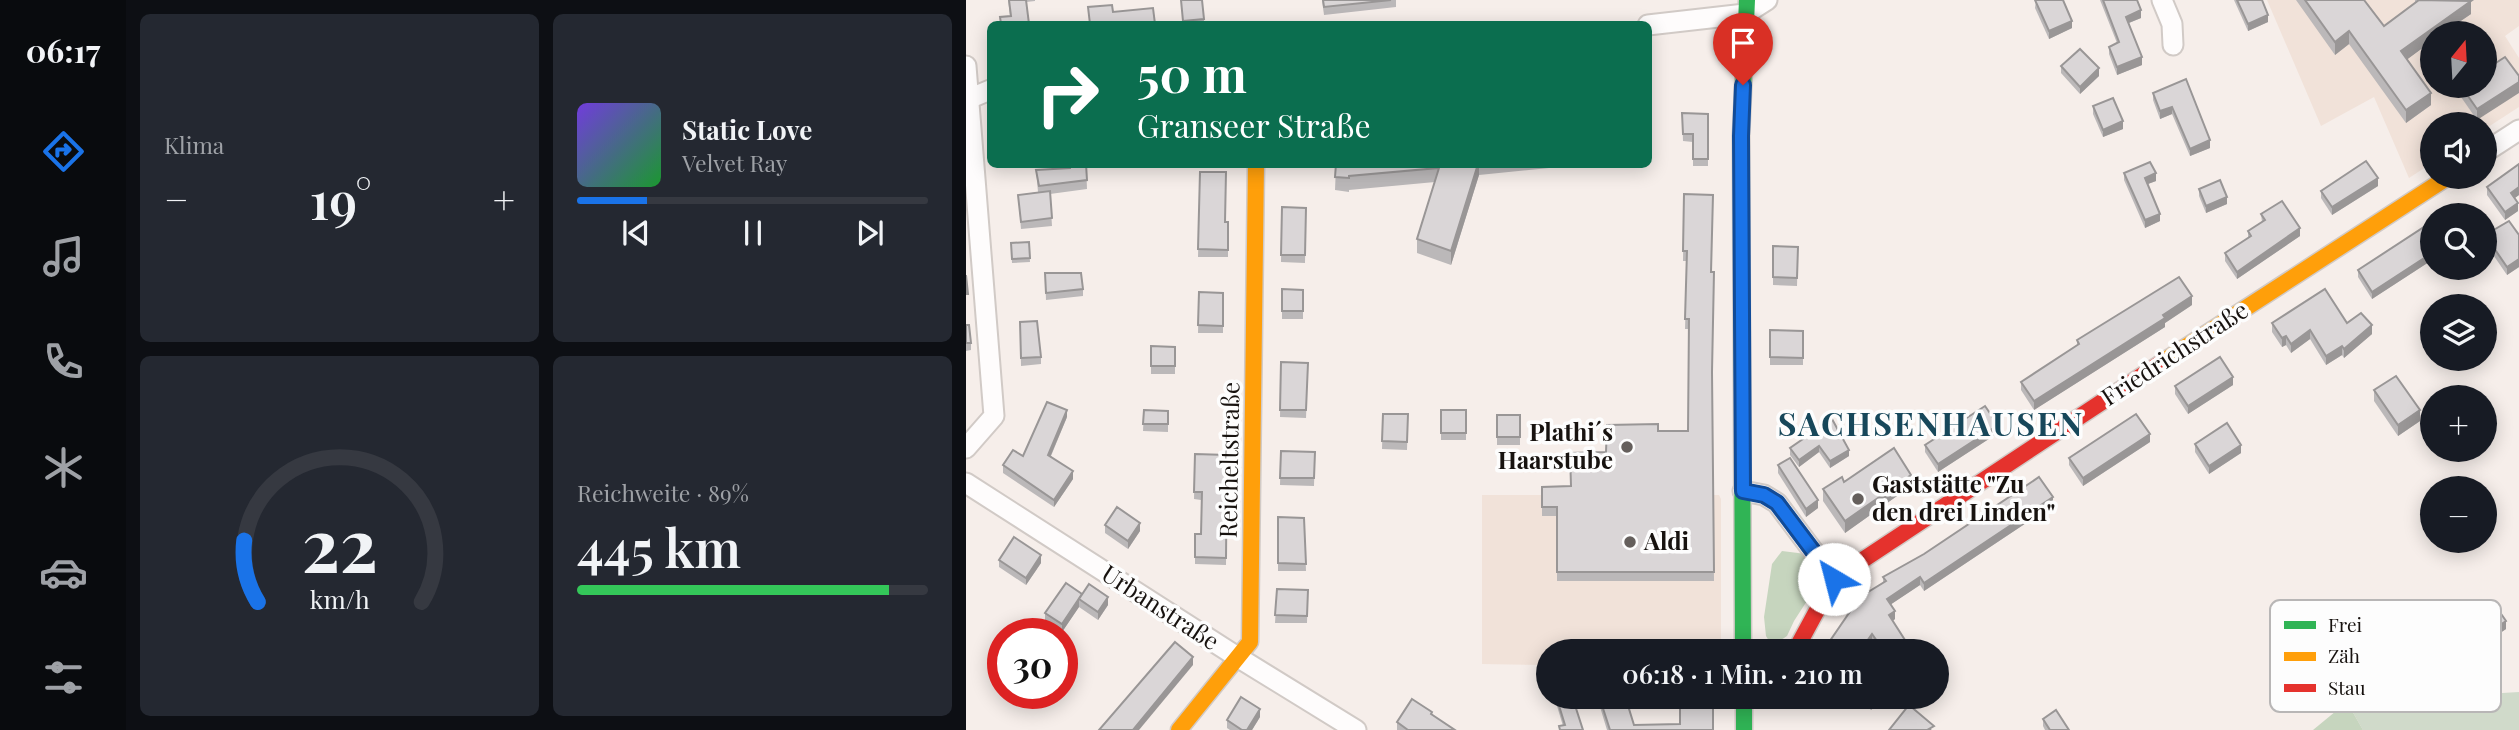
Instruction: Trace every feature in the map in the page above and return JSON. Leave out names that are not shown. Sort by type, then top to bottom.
[{"type":"street","points":[[1652,24],[1746,7],[1767,0]]},
{"type":"street","points":[[2162,0],[2172,24],[2173,45]]},
{"type":"street","points":[[1743,639],[1741,136],[1746,7]]},
{"type":"street","points":[[966,66],[993,416],[966,448]]},
{"type":"street","points":[[967,99],[987,91]]},
{"type":"street","points":[[2497,144],[2519,130]]},
{"type":"street","name":"Reicheltstraße","points":[[1179,730],[1250,642],[1255,168]]},
{"type":"street","name":"Friedrichstraße","points":[[1802,639],[1834,579],[2429,189]]},
{"type":"street","name":"Urbanstraße","points":[[966,483],[1356,730]]},
{"type":"street","points":[[1743,491],[1764,495],[1777,503],[1834,579]]},
{"type":"street","points":[[1744,730],[1745,709]]},
{"type":"shaded area","points":[[2267,0],[2519,0],[2519,26],[2505,36],[2519,58],[2519,107],[2497,121],[2497,112],[2420,112],[2420,171],[2409,178],[2374,97],[2321,126]]},
{"type":"shaded area","points":[[1482,495],[1719,495],[1721,639],[1536,639],[1536,665],[1482,664]]},
{"type":"green space","points":[[1782,551],[1806,554],[1820,573],[1814,590],[1787,636],[1782,639],[1768,639],[1766,636],[1764,617],[1772,564]]},
{"type":"green space","points":[[2519,692],[2519,730],[2363,730],[2353,712],[2501,712],[2501,693]]},
{"type":"green space","points":[[2335,712],[2353,712],[2363,730],[2313,730]]},
{"type":"building","points":[[1009,0],[1026,0],[1029,21],[1001,21],[1000,17],[1011,16]]},
{"type":"building","points":[[1181,0],[1202,0],[1204,19],[1183,21]]},
{"type":"building","points":[[1323,0],[1391,0],[1324,7]]},
{"type":"building","points":[[2035,0],[2063,0],[2072,21],[2049,31]]},
{"type":"building","points":[[2103,0],[2137,0],[2141,10],[2126,17],[2142,57],[2117,67],[2109,47],[2119,42]]},
{"type":"building","points":[[2237,0],[2262,0],[2268,15],[2248,24]]},
{"type":"building","points":[[2305,0],[2364,0],[2384,26],[2419,0],[2471,1],[2443,21],[2420,21],[2420,37],[2401,51],[2420,78],[2420,98],[2424,98],[2406,110],[2349,31],[2335,42]]},
{"type":"building","points":[[1112,5],[1113,12],[1153,8],[1155,21],[1090,21],[1088,7]]},
{"type":"building","points":[[2080,49],[2099,68],[2080,87],[2061,66]]},
{"type":"building","points":[[2505,57],[2519,76],[2519,82],[2497,96],[2497,62]]},
{"type":"building","points":[[2186,79],[2210,140],[2190,149],[2172,107],[2160,111],[2153,93]]},
{"type":"building","points":[[2113,98],[2123,121],[2103,130],[2093,106]]},
{"type":"building","points":[[2469,98],[2494,98],[2477,109]]},
{"type":"building","points":[[1682,113],[1708,114],[1708,159],[1693,159],[1693,134],[1683,134]]},
{"type":"building","points":[[2366,161],[2378,178],[2332,207],[2321,191]]},
{"type":"building","points":[[2150,162],[2156,173],[2145,178],[2160,214],[2145,220],[2124,173]]},
{"type":"building","points":[[2519,164],[2519,187],[2511,193],[2518,203],[2505,212],[2488,189],[2497,189],[2497,180]]},
{"type":"building","points":[[1086,168],[1087,180],[1039,186],[1036,170]]},
{"type":"building","points":[[1336,168],[1439,168],[1349,178],[1335,177]]},
{"type":"building","points":[[1439,168],[1477,168],[1451,251],[1417,239]]},
{"type":"building","points":[[1200,172],[1226,172],[1225,222],[1228,222],[1228,250],[1198,249]]},
{"type":"building","points":[[2220,180],[2227,197],[2206,206],[2199,189]]},
{"type":"building","points":[[1050,191],[1052,218],[1021,222],[1018,195]]},
{"type":"building","points":[[1684,194],[1713,195],[1711,272],[1714,272],[1714,572],[1557,572],[1557,507],[1542,507],[1542,487],[1571,486],[1570,453],[1606,452],[1607,425],[1658,424],[1658,431],[1688,431],[1689,319],[1685,319],[1687,251],[1683,251]]},
{"type":"building","points":[[2282,201],[2300,228],[2237,272],[2225,253],[2251,236],[2248,231],[2265,220],[2261,214]]},
{"type":"building","points":[[1282,207],[1306,208],[1305,255],[1281,255]]},
{"type":"building","points":[[2509,221],[2519,235],[2519,259],[2507,267],[2497,252],[2497,228]]},
{"type":"building","points":[[2420,230],[2420,261],[2372,292],[2358,270]]},
{"type":"building","points":[[1029,242],[1030,258],[1012,259],[1011,243]]},
{"type":"building","points":[[1773,246],[1798,247],[1797,278],[1773,277]]},
{"type":"building","points":[[1045,273],[1081,273],[1083,289],[1046,293]]},
{"type":"building","points":[[2179,277],[2192,296],[2163,315],[2165,318],[2034,401],[2021,382],[2079,344],[2077,340]]},
{"type":"building","points":[[1282,289],[1303,290],[1303,311],[1282,311]]},
{"type":"building","points":[[2325,289],[2347,323],[2361,313],[2372,325],[2344,349],[2342,346],[2326,356],[2310,330],[2291,344],[2286,336],[2282,338],[2272,323]]},
{"type":"building","points":[[1199,292],[1223,293],[1223,326],[1198,325]]},
{"type":"building","points":[[1037,321],[1041,357],[1021,358],[1020,322]]},
{"type":"building","points":[[966,325],[969,325],[971,343],[966,343]]},
{"type":"building","points":[[1770,330],[1803,331],[1803,358],[1770,357]]},
{"type":"building","points":[[1151,346],[1175,347],[1175,366],[1151,366]]},
{"type":"building","points":[[2220,357],[2233,377],[2188,406],[2175,386]]},
{"type":"building","points":[[1281,362],[1308,363],[1306,410],[1280,410]]},
{"type":"building","points":[[2396,376],[2420,410],[2398,425],[2374,390]]},
{"type":"building","points":[[1047,402],[1067,410],[1048,455],[1073,471],[1054,500],[1003,465],[1013,450],[1023,456]]},
{"type":"building","points":[[1985,406],[1998,425],[1938,464],[1925,445]]},
{"type":"building","points":[[1144,410],[1168,411],[1168,424],[1143,424]]},
{"type":"building","points":[[1441,410],[1466,410],[1466,433],[1441,433]]},
{"type":"building","points":[[1383,414],[1408,414],[1407,442],[1382,441]]},
{"type":"building","points":[[2136,414],[2150,434],[2083,478],[2069,458]]},
{"type":"building","points":[[1497,415],[1520,415],[1520,437],[1497,437]]},
{"type":"building","points":[[1832,419],[1849,450],[1830,461],[1819,446],[1799,460],[1790,448]]},
{"type":"building","points":[[2227,423],[2241,445],[2209,466],[2195,444]]},
{"type":"building","points":[[1894,448],[1911,475],[1845,521],[1823,489],[1842,477],[1844,482]]},
{"type":"building","points":[[1281,451],[1315,452],[1314,478],[1280,478]]},
{"type":"building","points":[[1195,454],[1227,455],[1226,558],[1195,557],[1195,534],[1201,534],[1202,492],[1194,492]]},
{"type":"building","points":[[1790,458],[1818,500],[1806,509],[1778,465]]},
{"type":"building","points":[[2039,477],[2053,497],[1924,583],[1920,577],[1887,599],[1895,611],[1889,615],[1904,639],[1876,639],[1872,634],[1868,639],[1831,639],[1860,597],[1886,581],[1883,577],[1924,554]]},
{"type":"building","points":[[1117,507],[1140,523],[1128,541],[1105,525]]},
{"type":"building","points":[[1278,517],[1304,518],[1306,564],[1278,563]]},
{"type":"building","points":[[1014,537],[1041,555],[1026,578],[999,560]]},
{"type":"building","points":[[1066,583],[1082,594],[1066,618],[1053,618],[1045,613]]},
{"type":"building","points":[[1089,584],[1108,597],[1098,612],[1079,599]]},
{"type":"building","points":[[1277,589],[1308,590],[1307,616],[1275,615]]},
{"type":"building","points":[[1175,642],[1193,657],[1133,730],[1099,730]]},
{"type":"building","points":[[1241,697],[1260,709],[1247,730],[1242,730],[1227,720]]},
{"type":"building","points":[[1412,699],[1455,730],[1408,730],[1397,722]]},
{"type":"building","points":[[1560,709],[1576,709],[1583,730],[1560,730],[1559,726],[1565,725]]},
{"type":"building","points":[[1603,709],[1629,709],[1634,725],[1680,724],[1680,709],[1713,709],[1713,730],[1610,730]]},
{"type":"building","points":[[1906,709],[1914,709],[1934,726],[1929,729],[1931,730],[1889,730]]},
{"type":"building","points":[[2056,710],[2069,730],[2050,730],[2043,719]]},
{"type":"traffic: fast","points":[[1743,639],[1741,136],[1747,0]]},
{"type":"traffic: fast","points":[[1744,709],[1744,730]]},
{"type":"traffic: slow","points":[[1179,730],[1250,642],[1256,168]]},
{"type":"traffic: slow","points":[[2164,361],[2429,189]]},
{"type":"traffic: jam","points":[[1802,639],[1834,579],[2164,361]]},
{"type":"place","name":"Plathi´s Haarstube","points":[[1627,447]]},
{"type":"place","name":"Gaststätte \"Zu den drei Linden\"","points":[[1858,499]]},
{"type":"place","name":"Aldi","points":[[1630,542]]},
{"type":"district","name":"SACHSENHAUSEN","points":[[1931,425]]},
{"type":"route","points":[[1743,85],[1743,491],[1764,495],[1777,503],[1834,579]]}]
